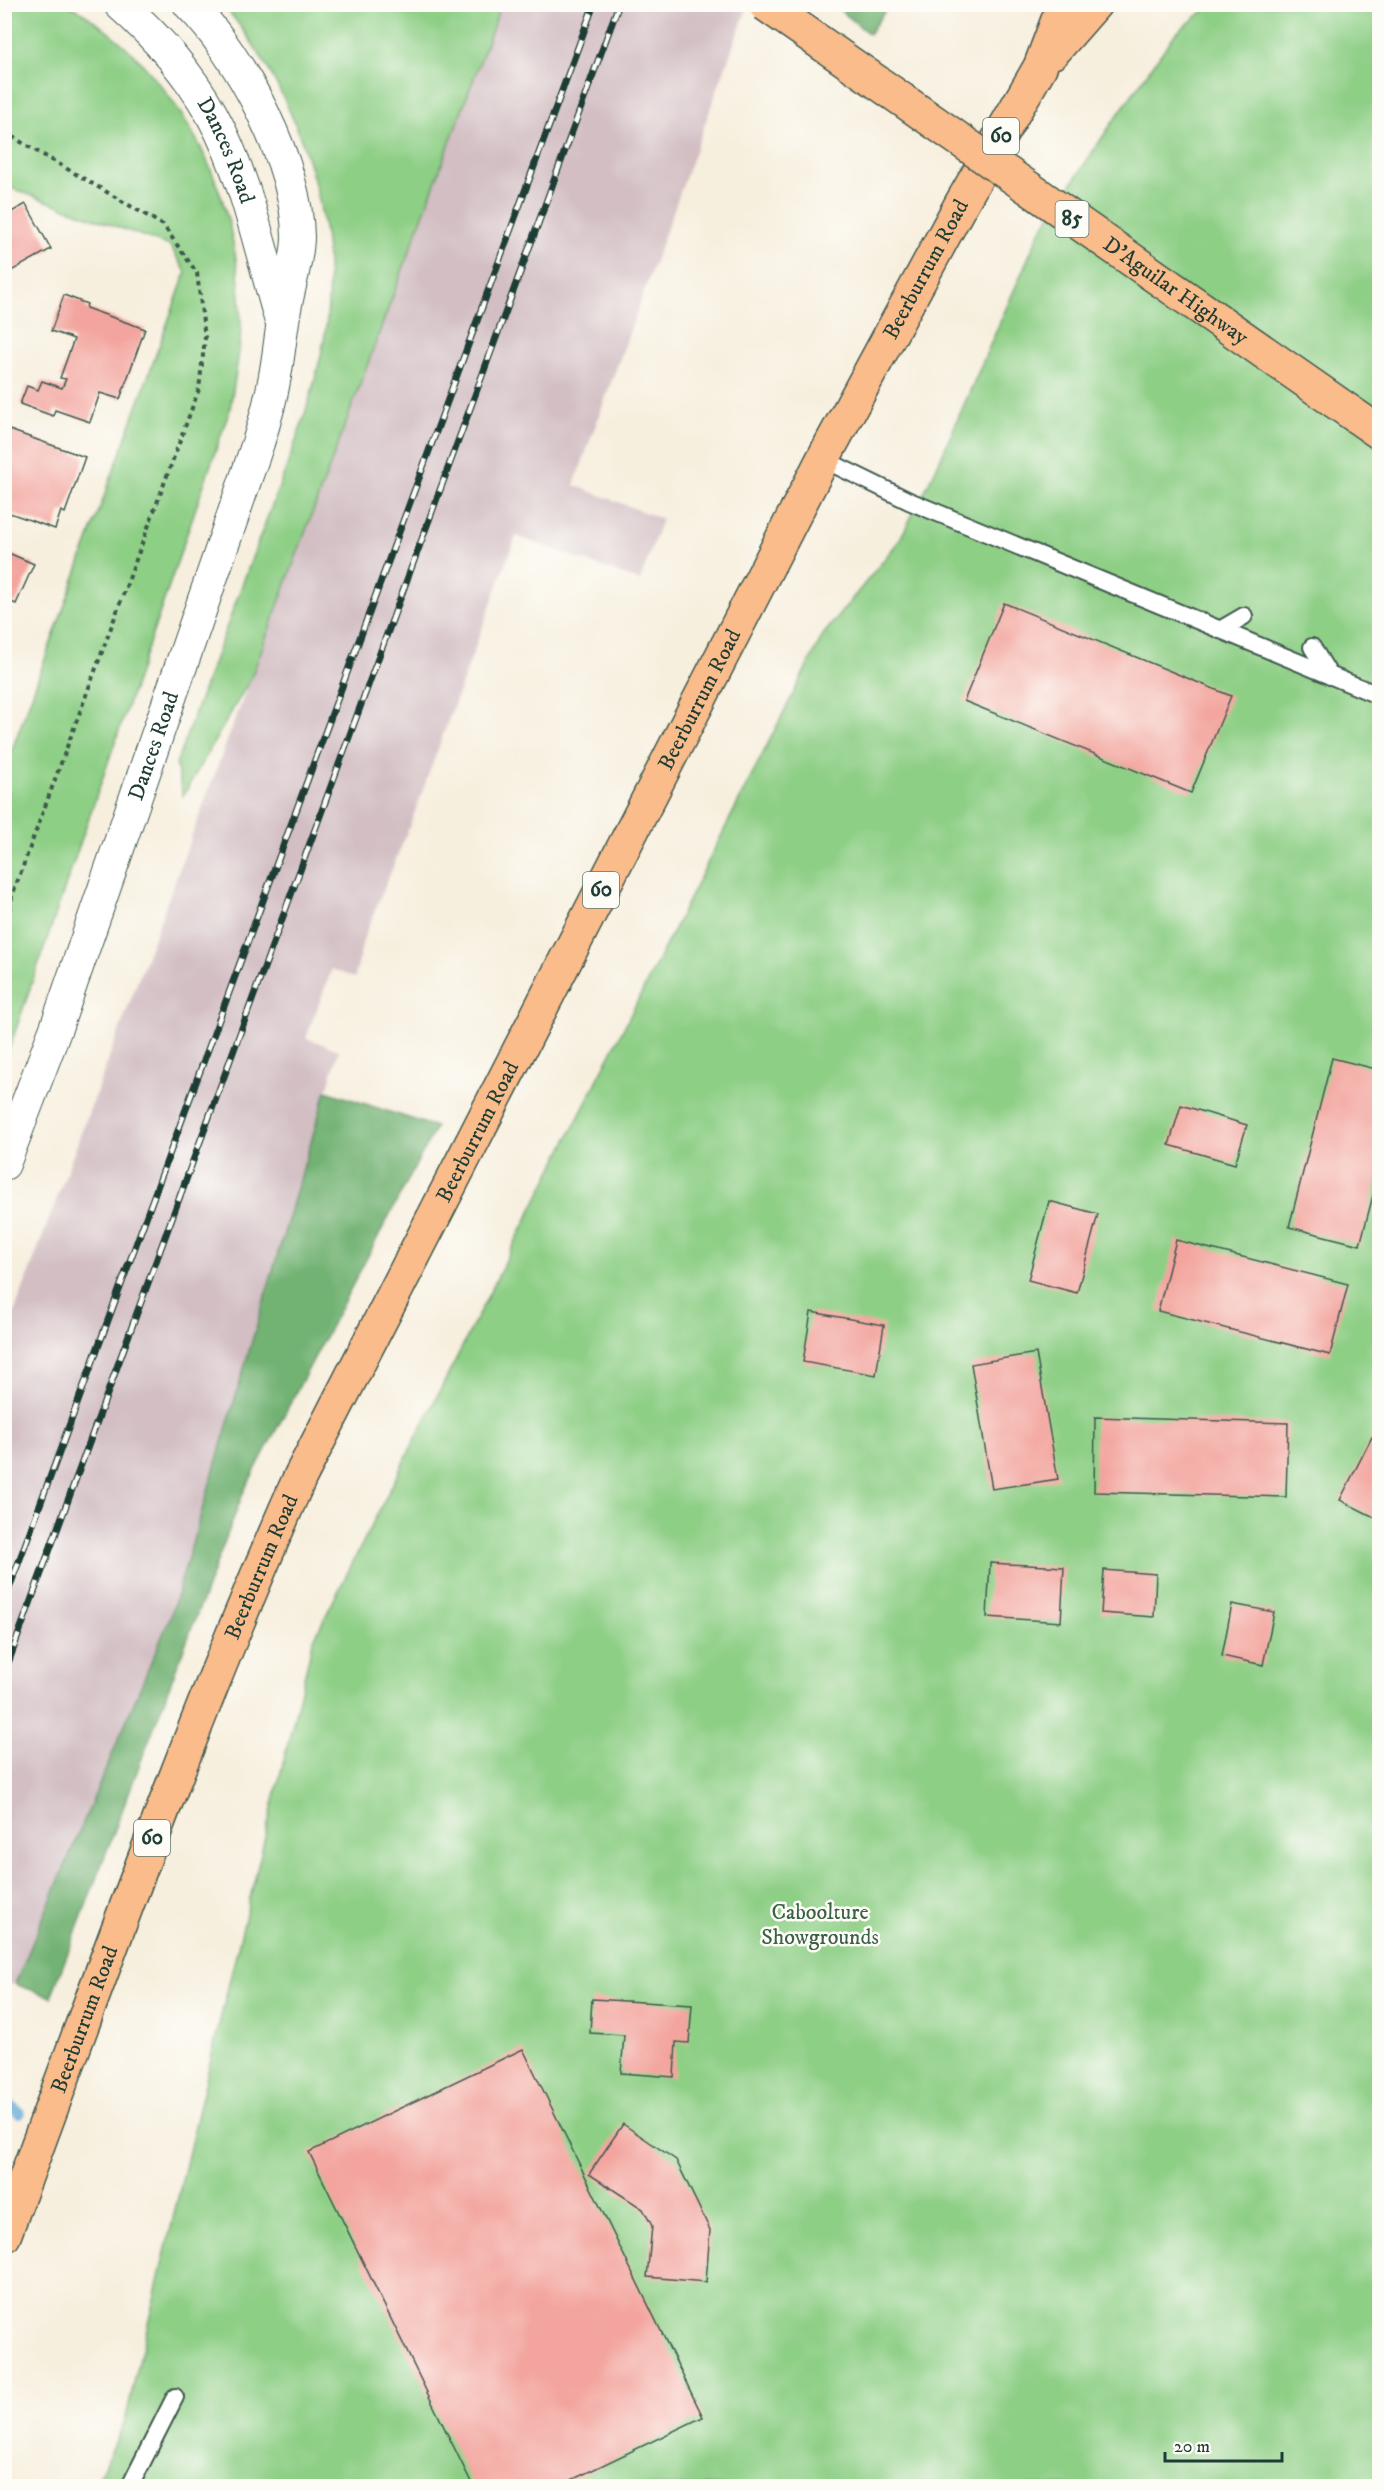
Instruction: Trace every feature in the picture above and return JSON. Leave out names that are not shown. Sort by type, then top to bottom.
[{"type":"main road","name":"D'Aguilar Highway","points":[[765,4],[1380,434]]},
{"type":"main road","name":"Beerburrum Road","points":[[4,2236],[178,1770],[253,1581],[300,1477],[823,459],[962,204],[1040,67],[1064,4]]},
{"type":"main road","name":"Beerburrum Road","points":[[1040,67],[1095,4]]},
{"type":"street","name":"Dances Road","points":[[120,4],[172,57],[211,113],[226,145],[248,204],[282,323]]},
{"type":"street","name":"Dances Road","points":[[4,1164],[56,1028],[258,443],[275,378],[282,323],[298,238],[290,189],[273,139],[252,91],[221,42],[189,4]]},
{"type":"lane","points":[[823,459],[909,501],[1380,696]]},
{"type":"lane","points":[[1220,630],[1244,616]]},
{"type":"lane","points":[[1312,647],[1330,676]]},
{"type":"lane","points":[[129,2487],[175,2397]]},
{"type":"path","points":[[4,132],[163,225],[197,273],[205,338],[199,389],[12,896],[4,945]]},
{"type":"shaded area","points":[[501,5],[748,5],[574,485],[662,519],[640,581],[516,536],[410,825],[363,940],[355,978],[332,969],[306,1038],[339,1050],[171,1615],[15,1984],[5,1985],[4,1340]]},
{"type":"green space","points":[[50,3],[72,7],[92,19],[123,44],[162,87],[201,148],[226,213],[239,285],[241,334],[230,409],[5,1061],[5,769],[186,272],[170,246],[5,186],[5,4]]},
{"type":"green space","points":[[223,5],[501,5],[251,678],[183,796],[176,764],[301,425],[321,355],[328,310],[328,263],[322,216],[311,169],[295,124],[275,80]]},
{"type":"green space","points":[[834,5],[889,5],[869,34]]},
{"type":"green space","name":"Caboolture Showgrounds","points":[[1211,5],[1379,5],[1379,2486],[95,2486],[125,2421],[313,1641],[823,635],[899,541],[935,471],[1040,231],[1175,34]]},
{"type":"green space","points":[[326,1091],[436,1127],[244,1491],[51,1997],[15,1984],[171,1615]]},
{"type":"building","points":[[26,204],[51,249],[4,275],[4,216]]},
{"type":"building","points":[[64,295],[87,304],[86,308],[145,329],[120,399],[100,393],[90,422],[55,410],[53,416],[20,404],[27,386],[38,390],[42,381],[62,388],[66,379],[60,378],[74,339],[51,331]]},
{"type":"building","points":[[4,428],[85,457],[65,513],[61,511],[55,529],[4,511]]},
{"type":"building","points":[[4,551],[34,564],[16,604],[4,599]]},
{"type":"building","points":[[1004,603],[1231,696],[1191,793],[964,701]]},
{"type":"building","points":[[1332,1058],[1380,1070],[1380,1169],[1360,1245],[1289,1227]]},
{"type":"building","points":[[1181,1105],[1247,1125],[1235,1164],[1169,1145]]},
{"type":"building","points":[[1049,1201],[1098,1214],[1077,1293],[1028,1280]]},
{"type":"building","points":[[1176,1240],[1348,1284],[1330,1355],[1158,1311]]},
{"type":"building","points":[[811,1312],[884,1325],[876,1375],[803,1362]]},
{"type":"building","points":[[1036,1353],[1058,1479],[992,1489],[971,1364]]},
{"type":"building","points":[[1095,1417],[1288,1423],[1286,1497],[1094,1492]]},
{"type":"building","points":[[1372,1437],[1380,1441],[1380,1520],[1340,1500]]},
{"type":"building","points":[[990,1563],[1064,1567],[1061,1622],[987,1617]]},
{"type":"building","points":[[1104,1570],[1156,1574],[1154,1617],[1101,1613]]},
{"type":"building","points":[[1232,1604],[1274,1612],[1263,1665],[1222,1656]]},
{"type":"building","points":[[592,1999],[692,2005],[689,2043],[676,2042],[674,2077],[621,2073],[624,2035],[590,2033]]},
{"type":"building","points":[[523,2049],[703,2417],[559,2486],[473,2486],[309,2152]]},
{"type":"building","points":[[623,2124],[676,2160],[710,2230],[706,2282],[647,2277],[652,2226],[643,2209],[589,2174]]},
{"type":"waterway","points":[[4,2101],[19,2113]]},
{"type":"railway","points":[[4,1602],[594,4]]},
{"type":"railway","points":[[4,1674],[619,4]]}]
